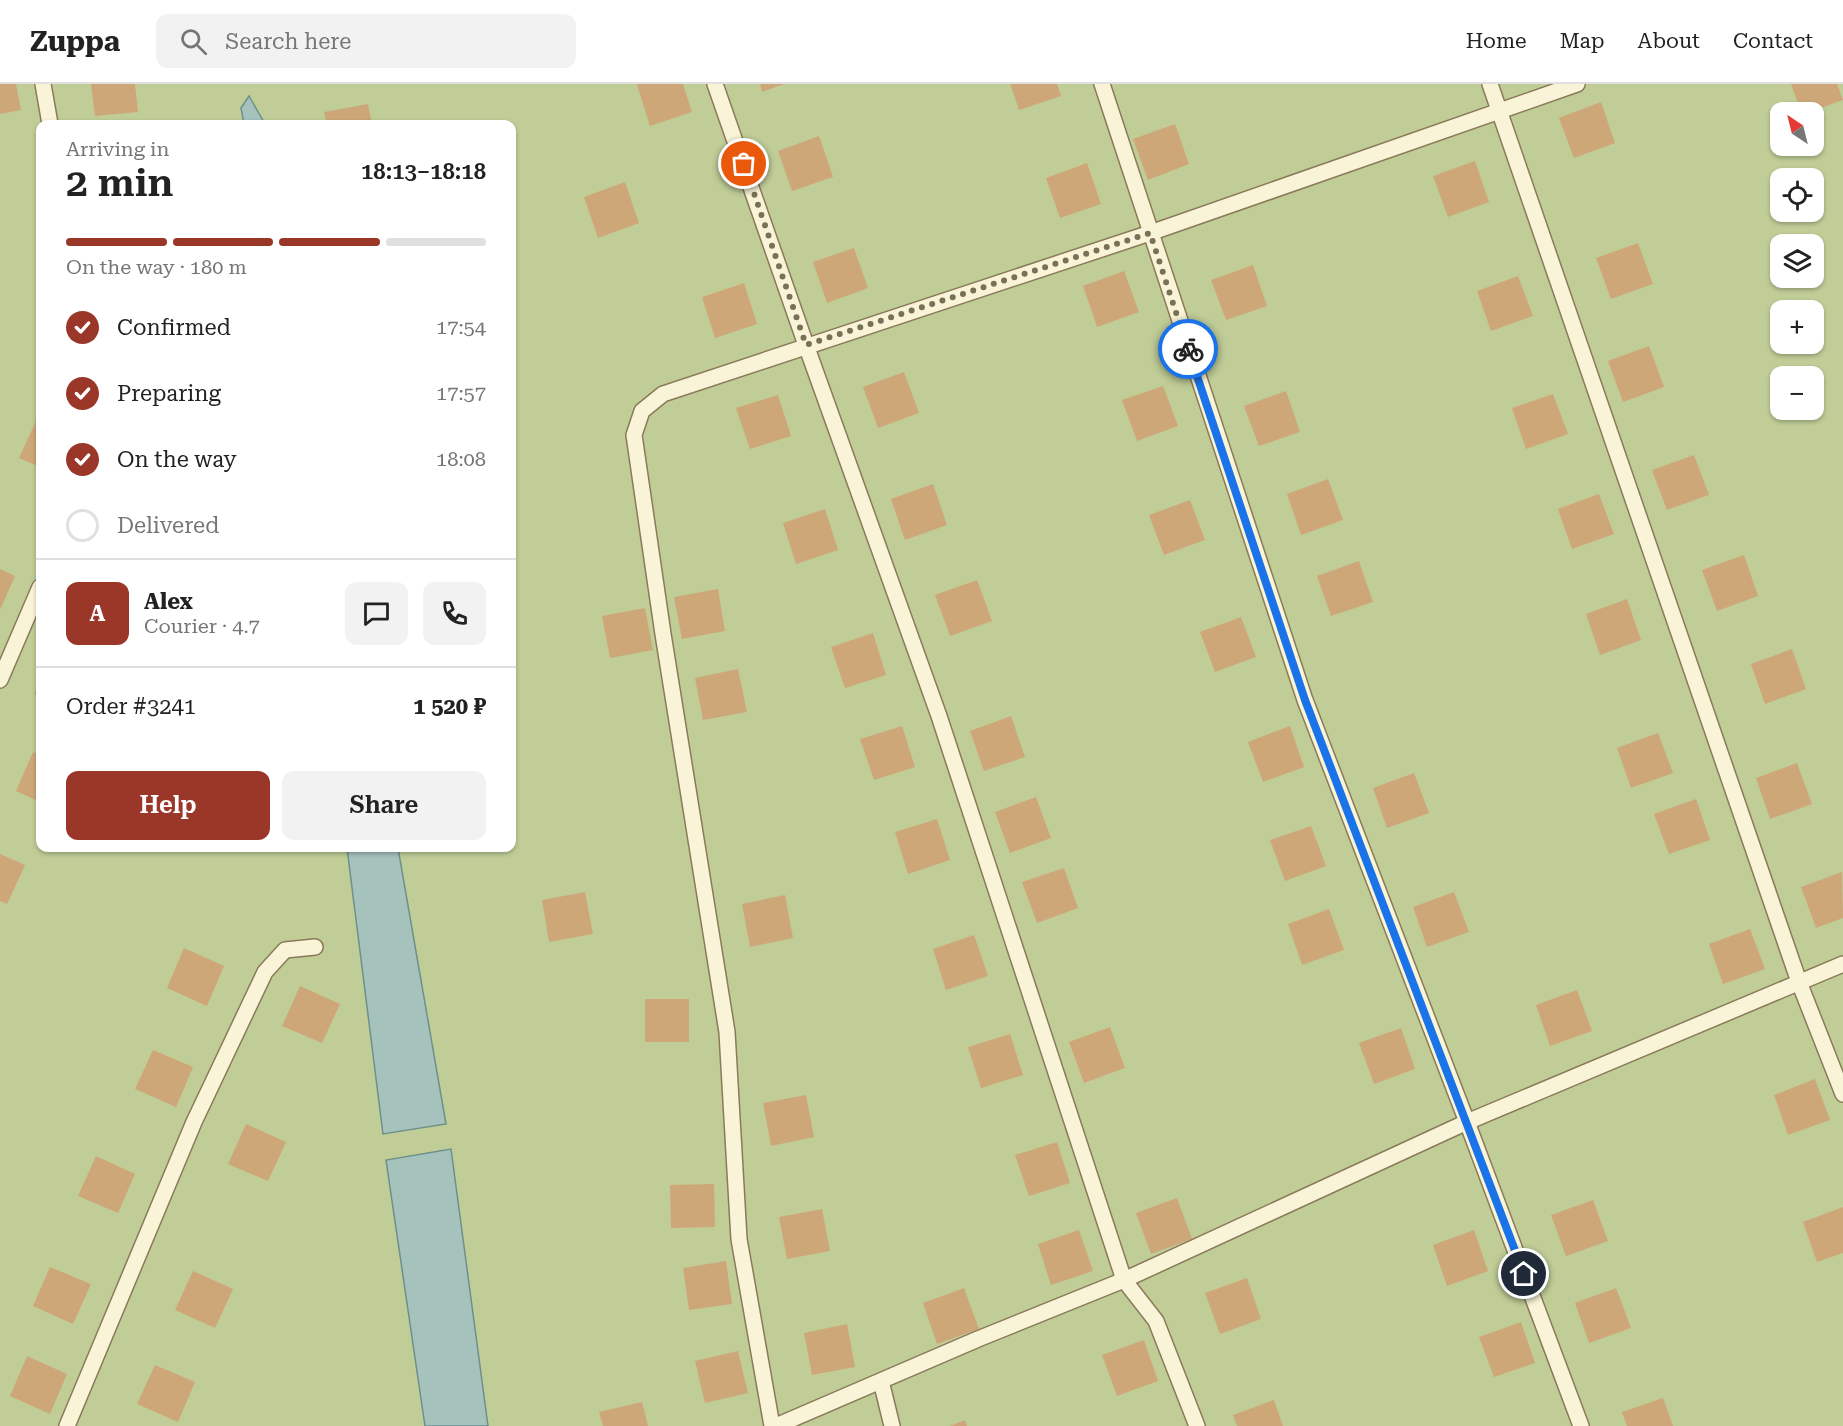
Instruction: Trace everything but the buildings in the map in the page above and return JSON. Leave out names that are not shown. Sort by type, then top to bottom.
[{"type":"lane","points":[[43,84],[49,120]]},
{"type":"lane","points":[[715,84],[939,716],[1124,1280],[1156,1322],[1197,1426]]},
{"type":"lane","points":[[1102,84],[1305,700],[1581,1426]]},
{"type":"lane","points":[[1490,84],[1799,982],[1843,1094]]},
{"type":"lane","points":[[1577,84],[1150,233],[663,394],[642,411],[634,435],[664,646],[727,1032],[739,1239],[782,1424],[978,1339],[1124,1280],[1467,1122],[1843,964]]},
{"type":"lane","points":[[0,680],[36,596]]},
{"type":"lane","points":[[67,1426],[194,1122],[265,972],[285,950],[315,947]]},
{"type":"lane","points":[[881,1381],[892,1426]]},
{"type":"green space","points":[[0,84],[1843,84],[1843,1426],[0,1426]]},
{"type":"water","points":[[249,96],[263,120],[243,120],[241,108]]},
{"type":"water","points":[[348,852],[399,852],[446,1124],[383,1134]]},
{"type":"water","points":[[451,1149],[488,1426],[425,1426],[386,1160]]},
{"type":"way so far","points":[[744,164],[806,345],[1150,233],[1188,349]]},
{"type":"route","points":[[1188,349],[1305,700],[1524,1274]]}]
